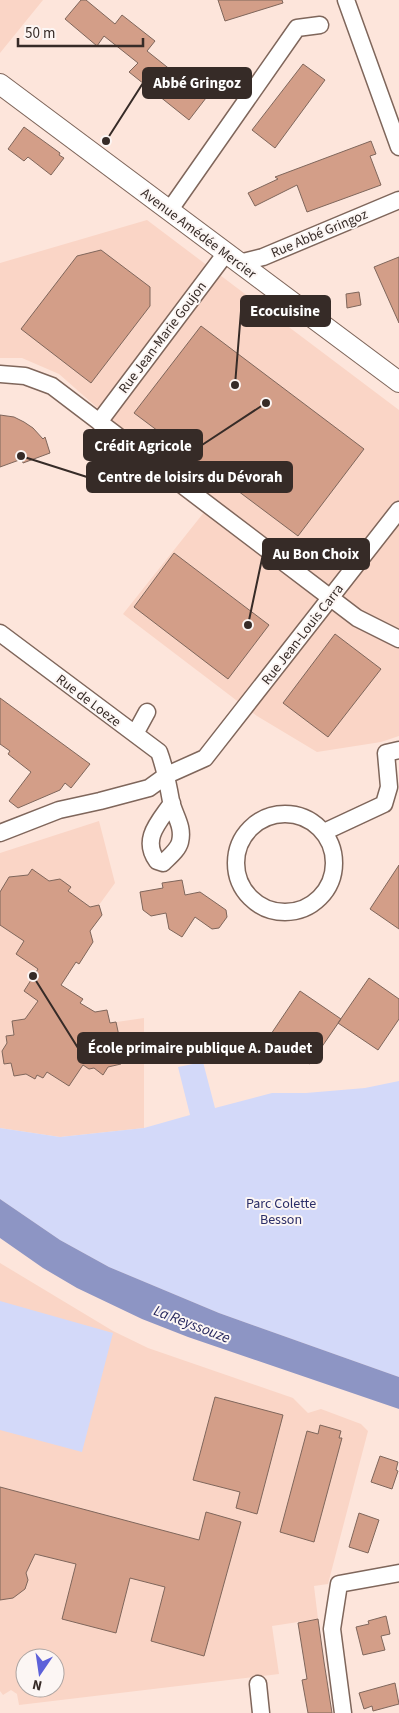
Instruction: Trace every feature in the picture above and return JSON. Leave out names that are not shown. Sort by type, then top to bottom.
[{"type":"main road","name":"Avenue Amédée Mercier","points":[[0,84],[399,382]]},
{"type":"street","points":[[346,0],[399,147]]},
{"type":"street","points":[[169,211],[297,28],[320,25]]},
{"type":"street","name":"Rue Abbé Gringoz","points":[[232,258],[263,257],[397,206]]},
{"type":"street","name":"Rue Jean-Marie Goujon","points":[[99,422],[232,258]]},
{"type":"street","points":[[0,374],[25,376],[52,386],[357,618],[399,639]]},
{"type":"street","name":"Rue Jean-Louis Carra","points":[[167,775],[205,758],[399,510]]},
{"type":"street","name":"Rue de Loeze","points":[[0,633],[159,752],[167,775],[172,803]]},
{"type":"street","points":[[135,734],[147,712]]},
{"type":"street","points":[[324,832],[384,804],[389,787],[392,751]]},
{"type":"street","points":[[0,833],[59,810],[149,788],[167,775]]},
{"type":"street","points":[[284,813],[299,815],[313,822],[324,832],[332,846],[335,862],[332,878],[325,893],[313,904],[298,911],[282,912],[266,908],[253,900],[243,889],[237,876],[235,861],[238,846],[245,833],[256,822],[269,816],[284,813]]},
{"type":"street","points":[[343,1713],[332,1629],[339,1584],[399,1573]]},
{"type":"street","points":[[258,1684],[261,1713]]},
{"type":"shaded area","points":[[0,0],[43,0],[0,53]]},
{"type":"shaded area","points":[[147,220],[399,410],[399,736],[381,742],[317,752],[257,716],[123,614],[209,506],[59,374],[22,358],[0,358],[0,263]]},
{"type":"shaded area","points":[[99,821],[115,883],[99,905],[102,915],[90,931],[93,942],[79,964],[76,962],[47,1007],[52,1010],[66,988],[83,999],[79,1005],[86,1009],[87,1007],[110,1023],[144,1018],[144,1128],[60,1137],[0,1128],[0,853]]},
{"type":"shaded area","points":[[0,1263],[113,1331],[148,1348],[293,1398],[308,1413],[321,1409],[361,1424],[368,1431],[328,1584],[314,1586],[318,1619],[272,1626],[279,1674],[19,1705],[18,1698],[65,1698],[65,1648],[15,1648],[15,1693],[11,1690],[3,1695],[0,1691]]},
{"type":"green space","name":"Parc Colette Besson","points":[[203,1062],[215,1108],[272,1093],[306,1093],[365,1088],[399,1081],[399,1377],[219,1313],[109,1267],[60,1240],[0,1199],[0,1128],[60,1137],[144,1128],[190,1115],[178,1067]]},
{"type":"green space","points":[[0,1301],[113,1333],[82,1452],[0,1430]]},
{"type":"water","name":"La Reyssouze","points":[[0,1199],[60,1240],[109,1267],[219,1313],[399,1377],[399,1409],[188,1337],[142,1319],[77,1288],[43,1268],[0,1238]]},
{"type":"building","points":[[81,0],[86,0],[115,24],[122,15],[155,41],[147,51],[206,98],[189,120],[129,72],[138,63],[104,36],[97,46],[65,19]]},
{"type":"building","points":[[218,0],[282,0],[283,3],[225,21]]},
{"type":"building","points":[[303,64],[325,80],[275,148],[252,130]]},
{"type":"building","points":[[24,127],[60,153],[59,155],[64,158],[51,175],[28,157],[24,161],[8,149]]},
{"type":"building","points":[[371,141],[376,154],[370,156],[381,185],[307,212],[297,185],[255,206],[248,193],[278,179],[275,177]]},
{"type":"building","points":[[101,250],[150,287],[150,306],[91,383],[21,329],[77,256]]},
{"type":"building","points":[[399,257],[399,323],[374,267]]},
{"type":"building","points":[[359,292],[361,305],[347,308],[346,294]]},
{"type":"building","points":[[201,326],[364,449],[298,536],[134,413]]},
{"type":"building","points":[[0,415],[14,417],[33,428],[43,439],[45,437],[50,453],[23,463],[22,459],[0,467]]},
{"type":"building","points":[[174,553],[269,625],[228,679],[134,607]]},
{"type":"building","points":[[335,634],[381,669],[328,737],[283,703]]},
{"type":"building","points":[[0,698],[90,764],[71,788],[65,783],[60,790],[18,808],[9,801],[31,772],[8,754],[10,751],[0,744]]},
{"type":"building","points":[[399,865],[399,929],[370,909]]},
{"type":"building","points":[[32,869],[49,881],[60,879],[71,887],[68,891],[90,907],[99,905],[102,915],[90,931],[93,942],[79,964],[76,962],[61,985],[83,999],[80,1003],[95,1012],[107,1010],[110,1023],[116,1022],[119,1036],[116,1041],[121,1064],[108,1067],[103,1075],[94,1068],[89,1069],[83,1065],[69,1086],[47,1072],[43,1078],[37,1075],[35,1079],[26,1074],[14,1076],[11,1063],[4,1064],[2,1051],[7,1043],[6,1036],[14,1035],[12,1021],[25,1019],[38,1001],[24,991],[38,969],[16,954],[24,941],[0,925],[0,892],[9,877],[28,875]]},
{"type":"building","points":[[182,880],[185,895],[200,892],[226,910],[227,917],[219,928],[212,929],[195,917],[182,937],[169,929],[166,913],[151,916],[143,910],[140,892],[163,888],[162,883]]},
{"type":"building","points":[[369,978],[399,999],[399,1019],[378,1050],[338,1023]]},
{"type":"building","points":[[300,991],[341,1019],[310,1064],[269,1037]]},
{"type":"building","points":[[215,1397],[283,1415],[257,1514],[236,1508],[240,1492],[193,1480]]},
{"type":"building","points":[[320,1425],[341,1431],[339,1438],[342,1438],[314,1542],[280,1532],[307,1431],[318,1434]]},
{"type":"building","points":[[380,1456],[398,1462],[396,1470],[398,1471],[392,1489],[371,1482]]},
{"type":"building","points":[[0,1487],[199,1540],[206,1512],[241,1522],[204,1656],[151,1641],[165,1587],[130,1578],[116,1633],[62,1619],[76,1564],[35,1554],[26,1573],[28,1580],[25,1589],[13,1598],[0,1600]]},
{"type":"building","points":[[359,1513],[379,1520],[368,1553],[349,1547]]},
{"type":"building","points":[[386,1616],[390,1634],[381,1636],[385,1650],[363,1655],[356,1627],[369,1624],[368,1621]]},
{"type":"building","points":[[318,1619],[332,1713],[308,1713],[302,1680],[307,1679],[298,1623]]},
{"type":"building","points":[[395,1683],[399,1704],[373,1711],[372,1706],[364,1709],[359,1693]]},
{"type":"place","name":"Abbé Gringoz","points":[[106,141]]},
{"type":"place","name":"Ecocuisine","points":[[235,385]]},
{"type":"place","name":"Crédit Agricole","points":[[266,403]]},
{"type":"place","name":"Centre de loisirs du Dévorah","points":[[21,456]]},
{"type":"place","name":"Au Bon Choix","points":[[248,625]]},
{"type":"place","name":"École primaire publique A. Daudet","points":[[33,976]]}]
